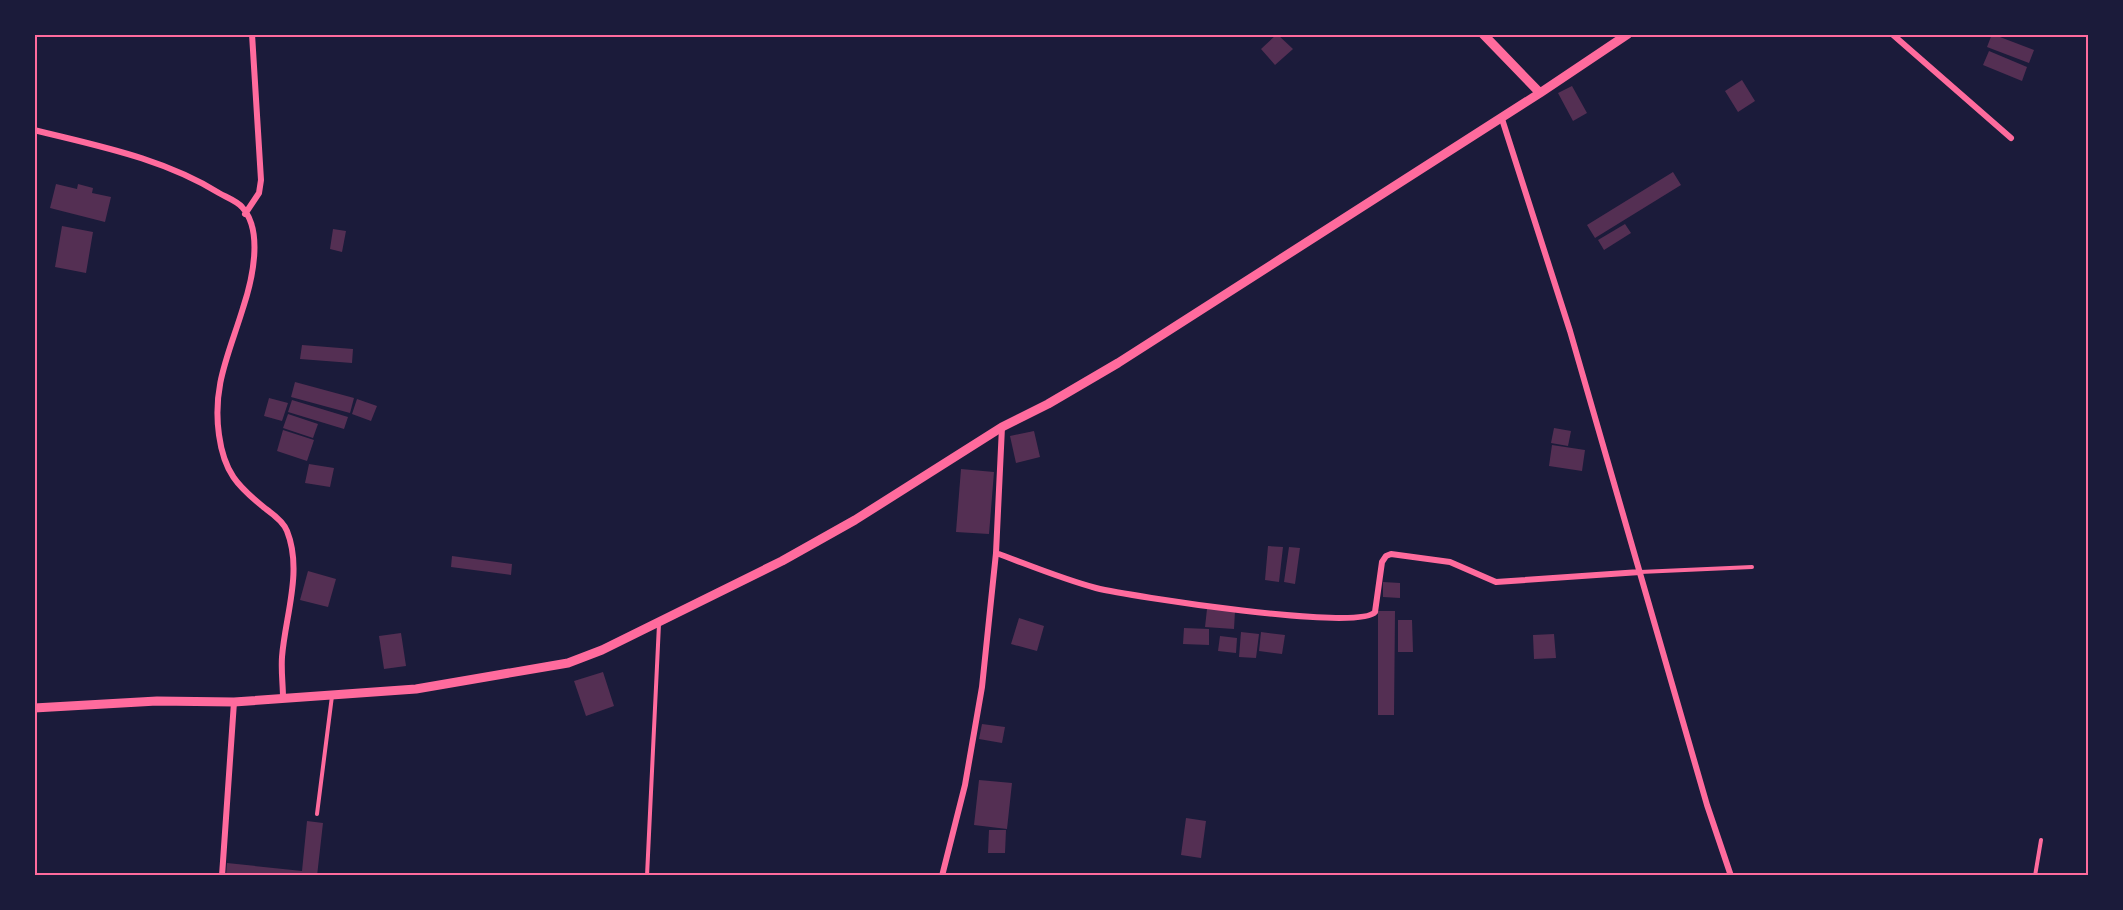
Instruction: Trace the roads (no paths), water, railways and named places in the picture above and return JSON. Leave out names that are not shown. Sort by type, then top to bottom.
[{"type":"street","points":[[245,214],[259,192],[261,180],[252,34]]},
{"type":"street","points":[[1483,34],[1540,93]]},
{"type":"street","points":[[34,708],[157,701],[234,702],[416,689],[568,663],[602,650],[782,561],[855,520],[1002,427],[1048,404],[1118,363],[1437,157],[1502,119],[1628,34]]},
{"type":"street","points":[[1892,34],[2011,138]]},
{"type":"street","points":[[1502,119],[1570,331],[1707,806],[1731,876]]},
{"type":"street","points":[[34,130],[115,149],[154,162],[213,189],[242,207],[251,225],[255,253],[252,276],[219,379],[215,409],[221,448],[229,475],[287,529],[294,556],[282,657],[283,698]]},
{"type":"street","points":[[942,876],[965,785],[982,687],[996,553],[1002,427]]},
{"type":"street","points":[[996,553],[1098,588],[1192,606],[1321,618],[1373,615],[1382,562],[1386,556],[1392,554],[1450,562],[1496,582],[1640,572]]},
{"type":"street","points":[[222,876],[234,702]]},
{"type":"lane","points":[[1640,572],[1752,567]]},
{"type":"lane","points":[[647,876],[659,621]]},
{"type":"lane","points":[[317,814],[332,695]]},
{"type":"lane","points":[[2035,876],[2041,840]]}]
